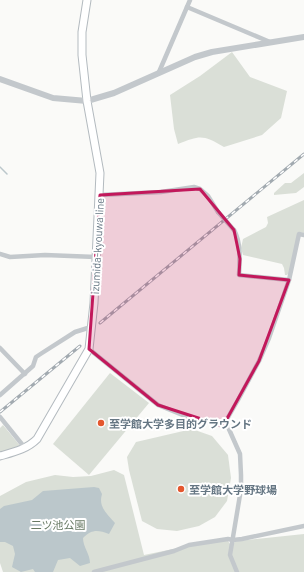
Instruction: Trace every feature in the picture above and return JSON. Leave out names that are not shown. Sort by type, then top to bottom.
[{"type":"main road","name":"izumida-kyouwa line","points":[[0,456],[25,448],[37,439],[89,349],[94,303],[100,172],[87,101],[82,55],[82,32],[87,0]]},
{"type":"street","points":[[159,72],[190,0]]},
{"type":"street","points":[[187,7],[272,42]]},
{"type":"street","points":[[0,79],[53,98],[87,101],[114,93],[195,57],[212,52],[304,37]]},
{"type":"street","points":[[100,195],[161,192],[194,187],[200,189],[208,196],[218,212],[237,235],[240,259],[239,275],[289,280]]},
{"type":"street","points":[[223,426],[259,361],[277,316],[289,280],[299,234],[304,234]]},
{"type":"street","points":[[0,254],[10,257],[45,255],[96,257]]},
{"type":"street","points":[[0,395],[33,366],[36,357],[42,352],[75,332],[91,327]]},
{"type":"street","points":[[0,348],[25,374]]},
{"type":"street","points":[[89,349],[158,405],[185,416],[228,427],[240,454],[241,489],[230,555],[237,572]]},
{"type":"street","points":[[0,417],[25,448]]},
{"type":"street","points":[[94,572],[174,551],[189,545],[228,539],[242,539],[304,526]]},
{"type":"highlighted area","points":[[200,189],[234,230],[240,259],[239,275],[289,280],[259,361],[223,426],[158,405],[89,349],[100,195]]},
{"type":"green space","points":[[232,52],[250,77],[287,91],[281,118],[262,135],[224,147],[206,138],[192,139],[178,144],[174,129],[170,95],[200,76]]},
{"type":"green space","points":[[304,173],[304,187],[296,193],[274,195],[274,193],[285,183],[291,183]]},
{"type":"green space","points":[[304,200],[304,233],[298,232],[289,273],[287,275],[285,275],[282,264],[243,255],[241,248],[243,239],[266,227],[268,223],[267,217]]},
{"type":"green space","name":"至学館大学多目的グラウンド","points":[[110,373],[149,403],[89,475],[53,444]]},
{"type":"green space","points":[[3,425],[22,448],[0,455],[0,428]]},
{"type":"green space","name":"至学館大学野球場","points":[[192,429],[212,436],[228,455],[231,478],[227,501],[215,517],[199,526],[177,531],[157,529],[142,521],[127,457],[136,442]]},
{"type":"green space","name":"二ツ池公園","points":[[114,470],[124,475],[144,555],[226,538],[230,544],[238,541],[304,534],[304,572],[3,572],[0,563],[0,496],[26,482],[55,475],[73,477],[91,476]]},
{"type":"shaded area","points":[[94,487],[99,488],[102,494],[102,507],[115,523],[109,534],[95,531],[89,533],[83,538],[90,563],[80,566],[70,558],[58,560],[53,572],[35,572],[33,569],[21,572],[12,567],[15,554],[13,546],[5,542],[0,542],[0,509],[4,506],[32,500],[43,491]]},
{"type":"waterway","points":[[0,167],[7,174]]},
{"type":"railway","points":[[100,323],[304,154]]},
{"type":"railway","points":[[0,412],[80,346]]},
{"type":"place","name":"至学館大学多目的グラウンド","points":[[101,423]]},
{"type":"place","name":"至学館大学野球場","points":[[181,489]]}]
